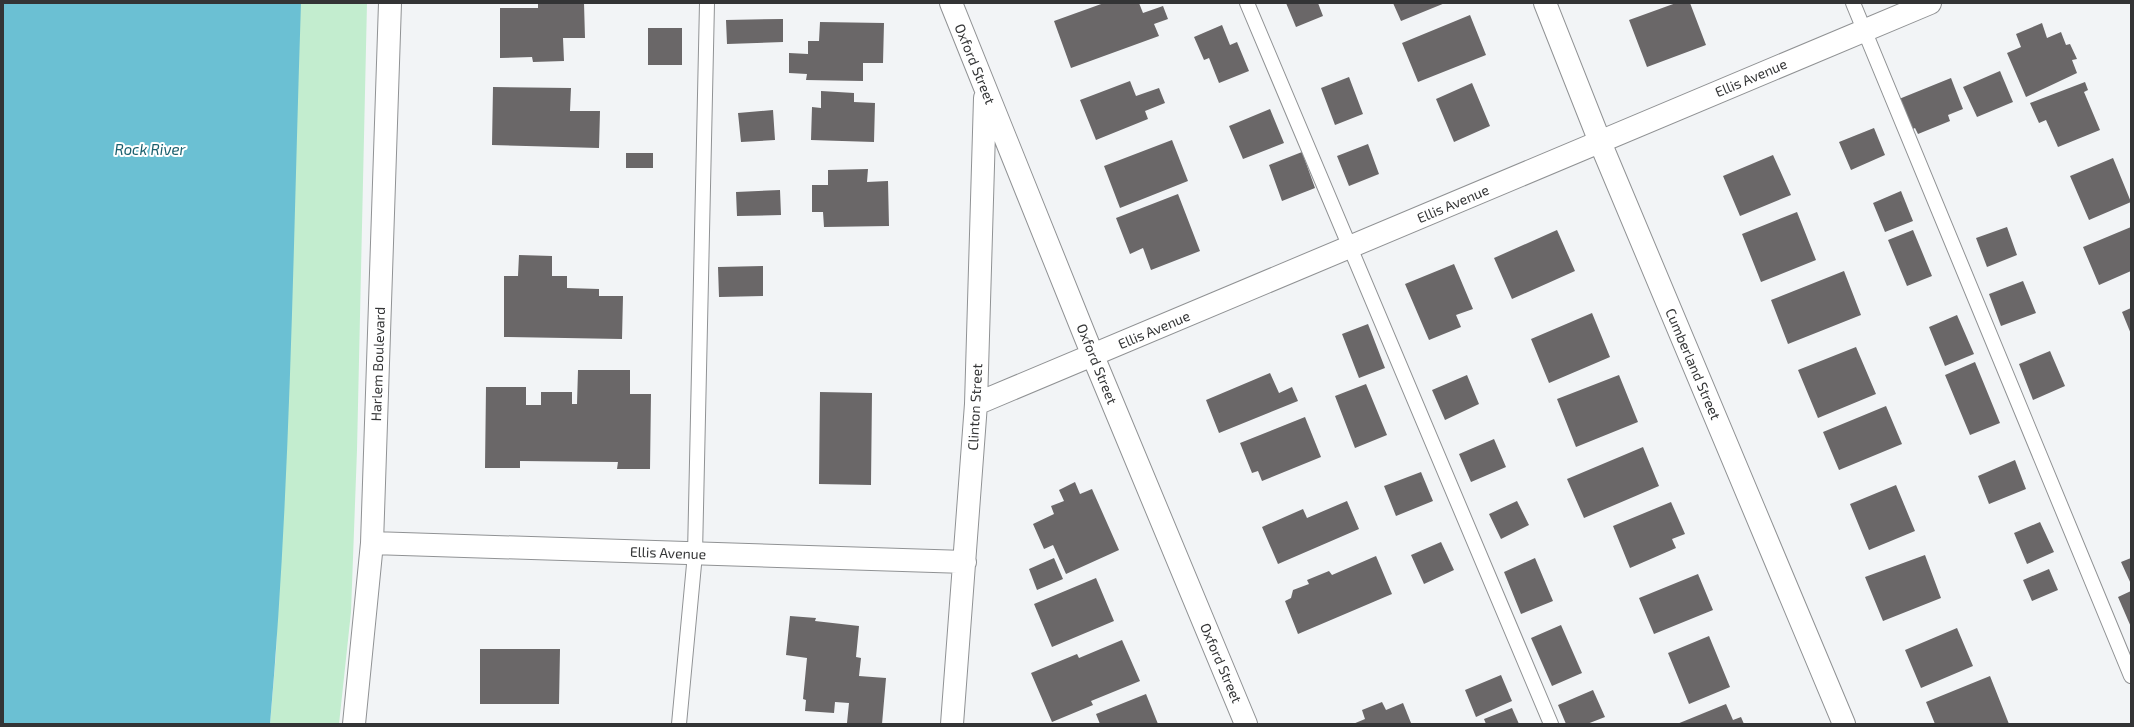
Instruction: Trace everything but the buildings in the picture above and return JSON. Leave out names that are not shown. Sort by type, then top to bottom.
[{"type":"street","name":"Harlem Boulevard","points":[[354,724],[372,544],[390,3]]},
{"type":"street","name":"Oxford Street","points":[[950,3],[1093,356],[1246,724]]},
{"type":"street","name":"Cumberland Street","points":[[1545,3],[1600,142],[1844,724]]},
{"type":"street","name":"Ellis Avenue","points":[[976,404],[1930,3]]},
{"type":"street","name":"Clinton Street","points":[[952,724],[976,404],[986,89]]},
{"type":"street","name":"Ellis Avenue","points":[[372,544],[965,562]]},
{"type":"lane","points":[[679,724],[695,554],[707,3]]},
{"type":"lane","points":[[1247,3],[1551,724]]},
{"type":"lane","points":[[1853,3],[2131,676]]},
{"type":"green space","points":[[300,3],[367,3],[357,450],[351,612],[339,724],[270,724],[276,653]]},
{"type":"water","name":"Rock River","points":[[3,3],[301,3],[287,454],[283,545],[270,724],[3,724]]}]
